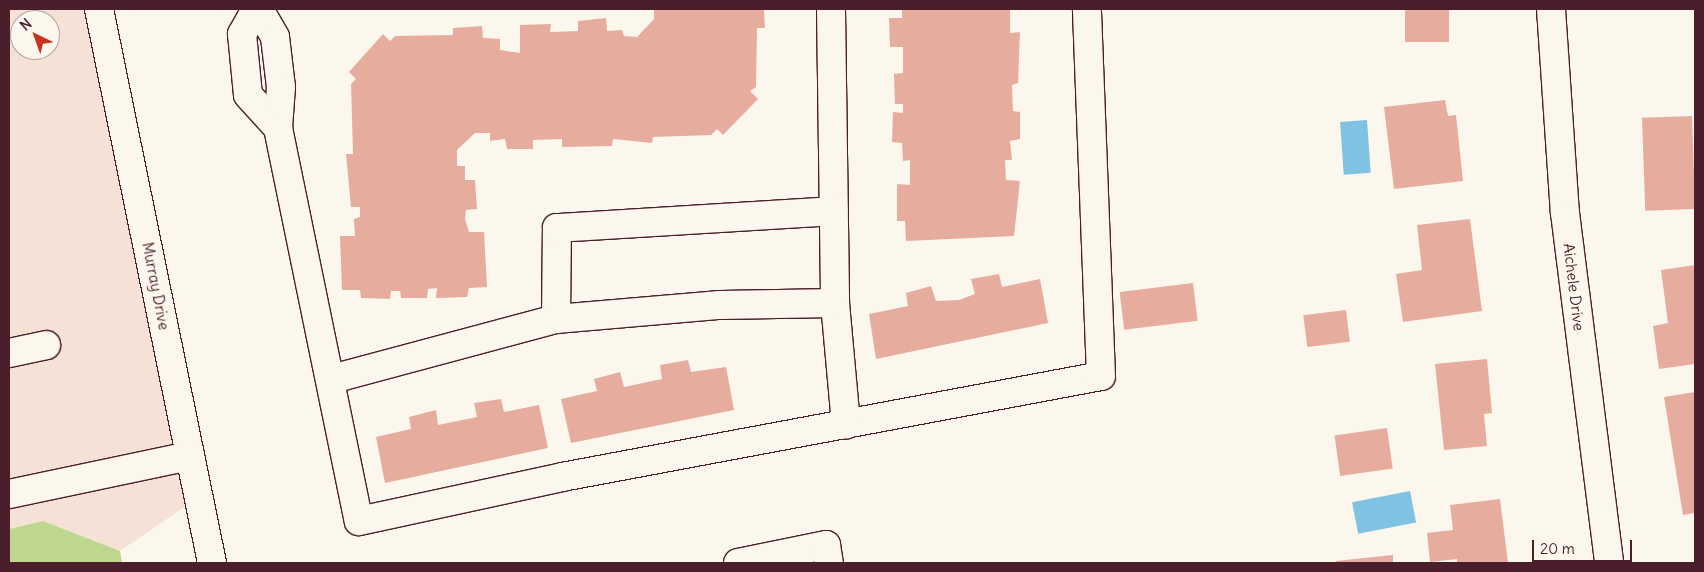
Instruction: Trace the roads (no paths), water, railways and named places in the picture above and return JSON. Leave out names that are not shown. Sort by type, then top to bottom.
[{"type":"street","name":"Murray Drive","points":[[98,9],[212,563]]},
{"type":"street","points":[[278,128],[248,95],[242,34],[257,9],[275,37],[281,87],[278,128],[332,379],[359,521],[562,477],[1101,376],[1087,9]]},
{"type":"street","points":[[831,9],[835,303],[846,425]]},
{"type":"street","name":"Aichele Drive","points":[[1551,9],[1565,213],[1609,563]]},
{"type":"street","points":[[245,64],[277,58]]},
{"type":"street","points":[[556,319],[557,228],[833,211]]},
{"type":"street","points":[[332,379],[556,319],[720,306],[835,303]]},
{"type":"street","points":[[9,353],[46,345]]},
{"type":"street","points":[[9,494],[190,456]]},
{"type":"street","points":[[738,563],[826,545],[829,563]]},
{"type":"water","points":[[1367,120],[1371,173],[1344,175],[1340,122]]},
{"type":"water","points":[[1410,491],[1416,522],[1358,534],[1352,502]]}]
